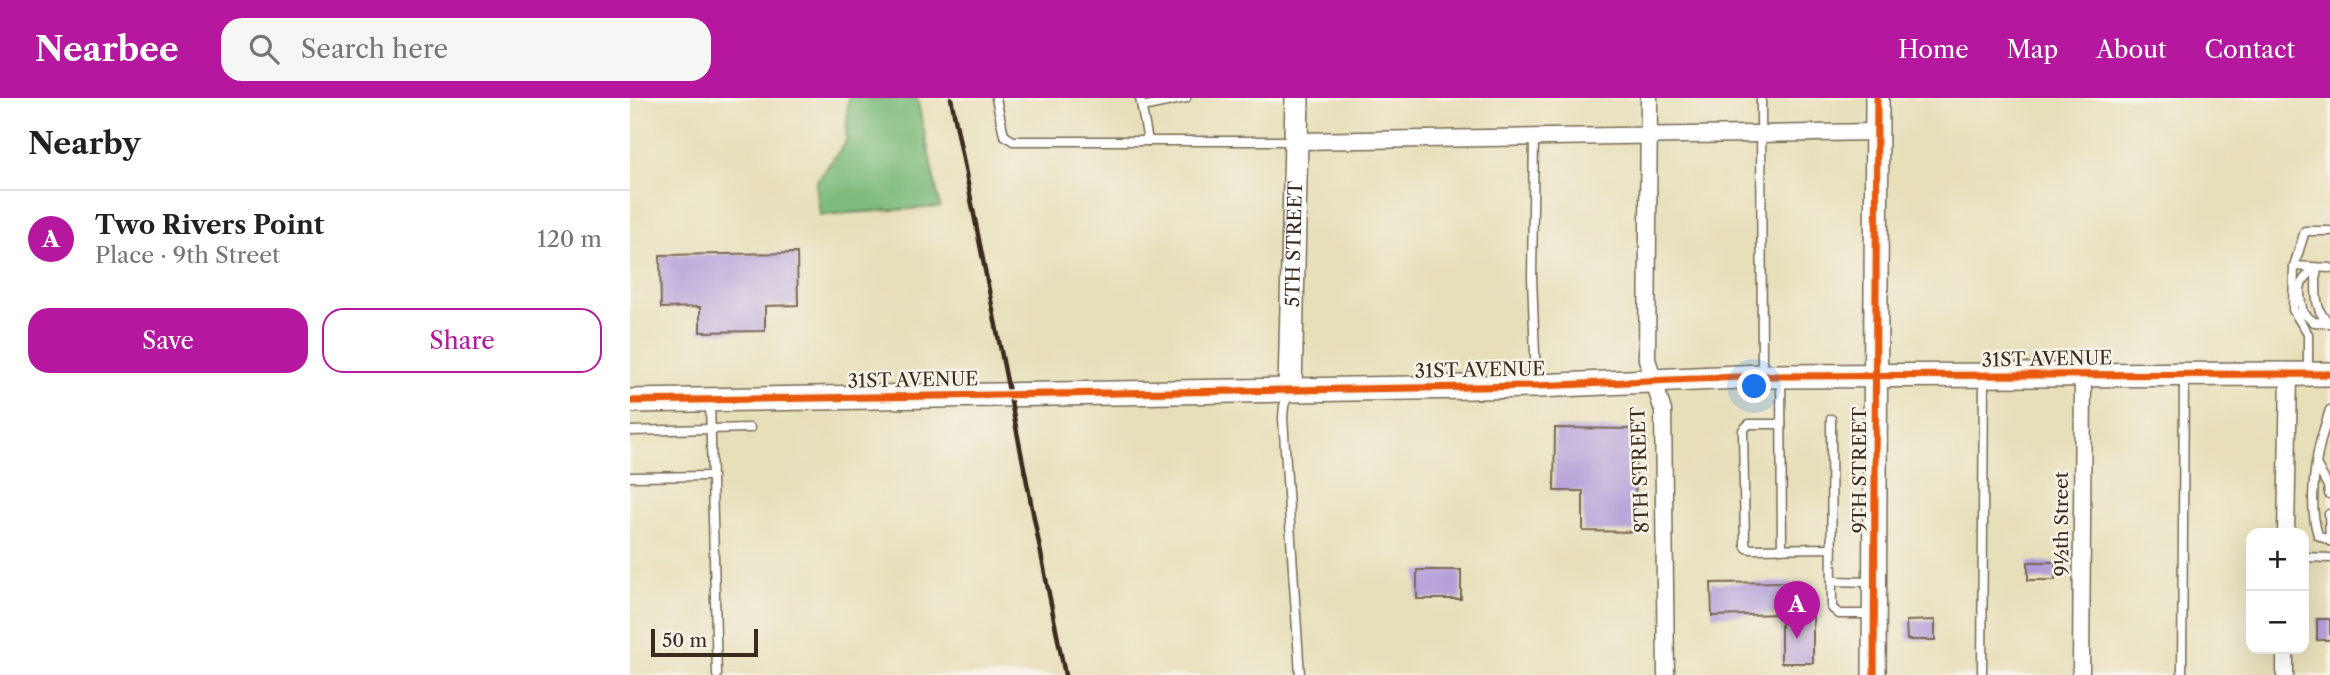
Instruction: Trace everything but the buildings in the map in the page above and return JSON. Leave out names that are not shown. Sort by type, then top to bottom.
[{"type":"street","name":"5TH STREET","points":[[1290,389],[1297,98]]},
{"type":"street","name":"8TH STREET","points":[[1648,98],[1647,359],[1663,411],[1666,675]]},
{"type":"street","name":"9TH STREET","points":[[1874,675],[1877,98]]},
{"type":"street","points":[[1298,141],[1877,132]]},
{"type":"street","name":"9½th Street","points":[[2081,675],[2083,374]]},
{"type":"street","points":[[2287,528],[2309,374]]},
{"type":"street","name":"31ST AVENUE","points":[[630,401],[1536,386],[1876,375],[2309,374]]},
{"type":"street","points":[[2285,654],[2285,675]]},
{"type":"lane","points":[[996,98],[1004,135],[1013,141],[1298,141]]},
{"type":"lane","points":[[1148,141],[1141,102],[1186,98]]},
{"type":"lane","points":[[1761,98],[1771,377],[1781,424],[1782,549]]},
{"type":"lane","points":[[1534,137],[1532,277],[1536,386]]},
{"type":"lane","points":[[2309,374],[2308,334],[2293,310],[2294,266],[2305,231],[2330,231]]},
{"type":"lane","points":[[2294,266],[2330,268]]},
{"type":"lane","points":[[2316,268],[2318,306],[2321,315],[2330,322]]},
{"type":"lane","points":[[2316,268],[2304,277],[2300,285],[2303,313],[2314,322],[2330,322]]},
{"type":"lane","points":[[2182,675],[2184,374]]},
{"type":"lane","points":[[1982,675],[1984,376]]},
{"type":"lane","points":[[1290,389],[1283,418],[1300,675]]},
{"type":"lane","points":[[710,399],[718,675]]},
{"type":"lane","points":[[2329,514],[2330,541],[2318,535],[2314,522],[2320,441],[2330,410]]},
{"type":"lane","points":[[1831,419],[1834,612],[1874,614]]},
{"type":"lane","points":[[1781,424],[1749,424],[1743,430],[1745,545],[1747,548],[1832,548]]},
{"type":"lane","points":[[630,431],[750,428]]},
{"type":"lane","points":[[2317,467],[2328,486],[2329,494]]},
{"type":"lane","points":[[630,477],[712,476]]},
{"type":"lane","points":[[2309,557],[2330,558]]},
{"type":"lane","points":[[1832,582],[1874,582]]},
{"type":"green space","points":[[848,98],[917,98],[940,207],[820,215],[816,182],[846,142]]},
{"type":"railway","points":[[951,98],[1065,675]]},
{"type":"cycle path","points":[[1874,675],[1877,98]]},
{"type":"cycle path","points":[[630,401],[1537,386],[1762,376],[2330,374]]},
{"type":"place","name":"Two Rivers Point","points":[[1797,639]]}]
